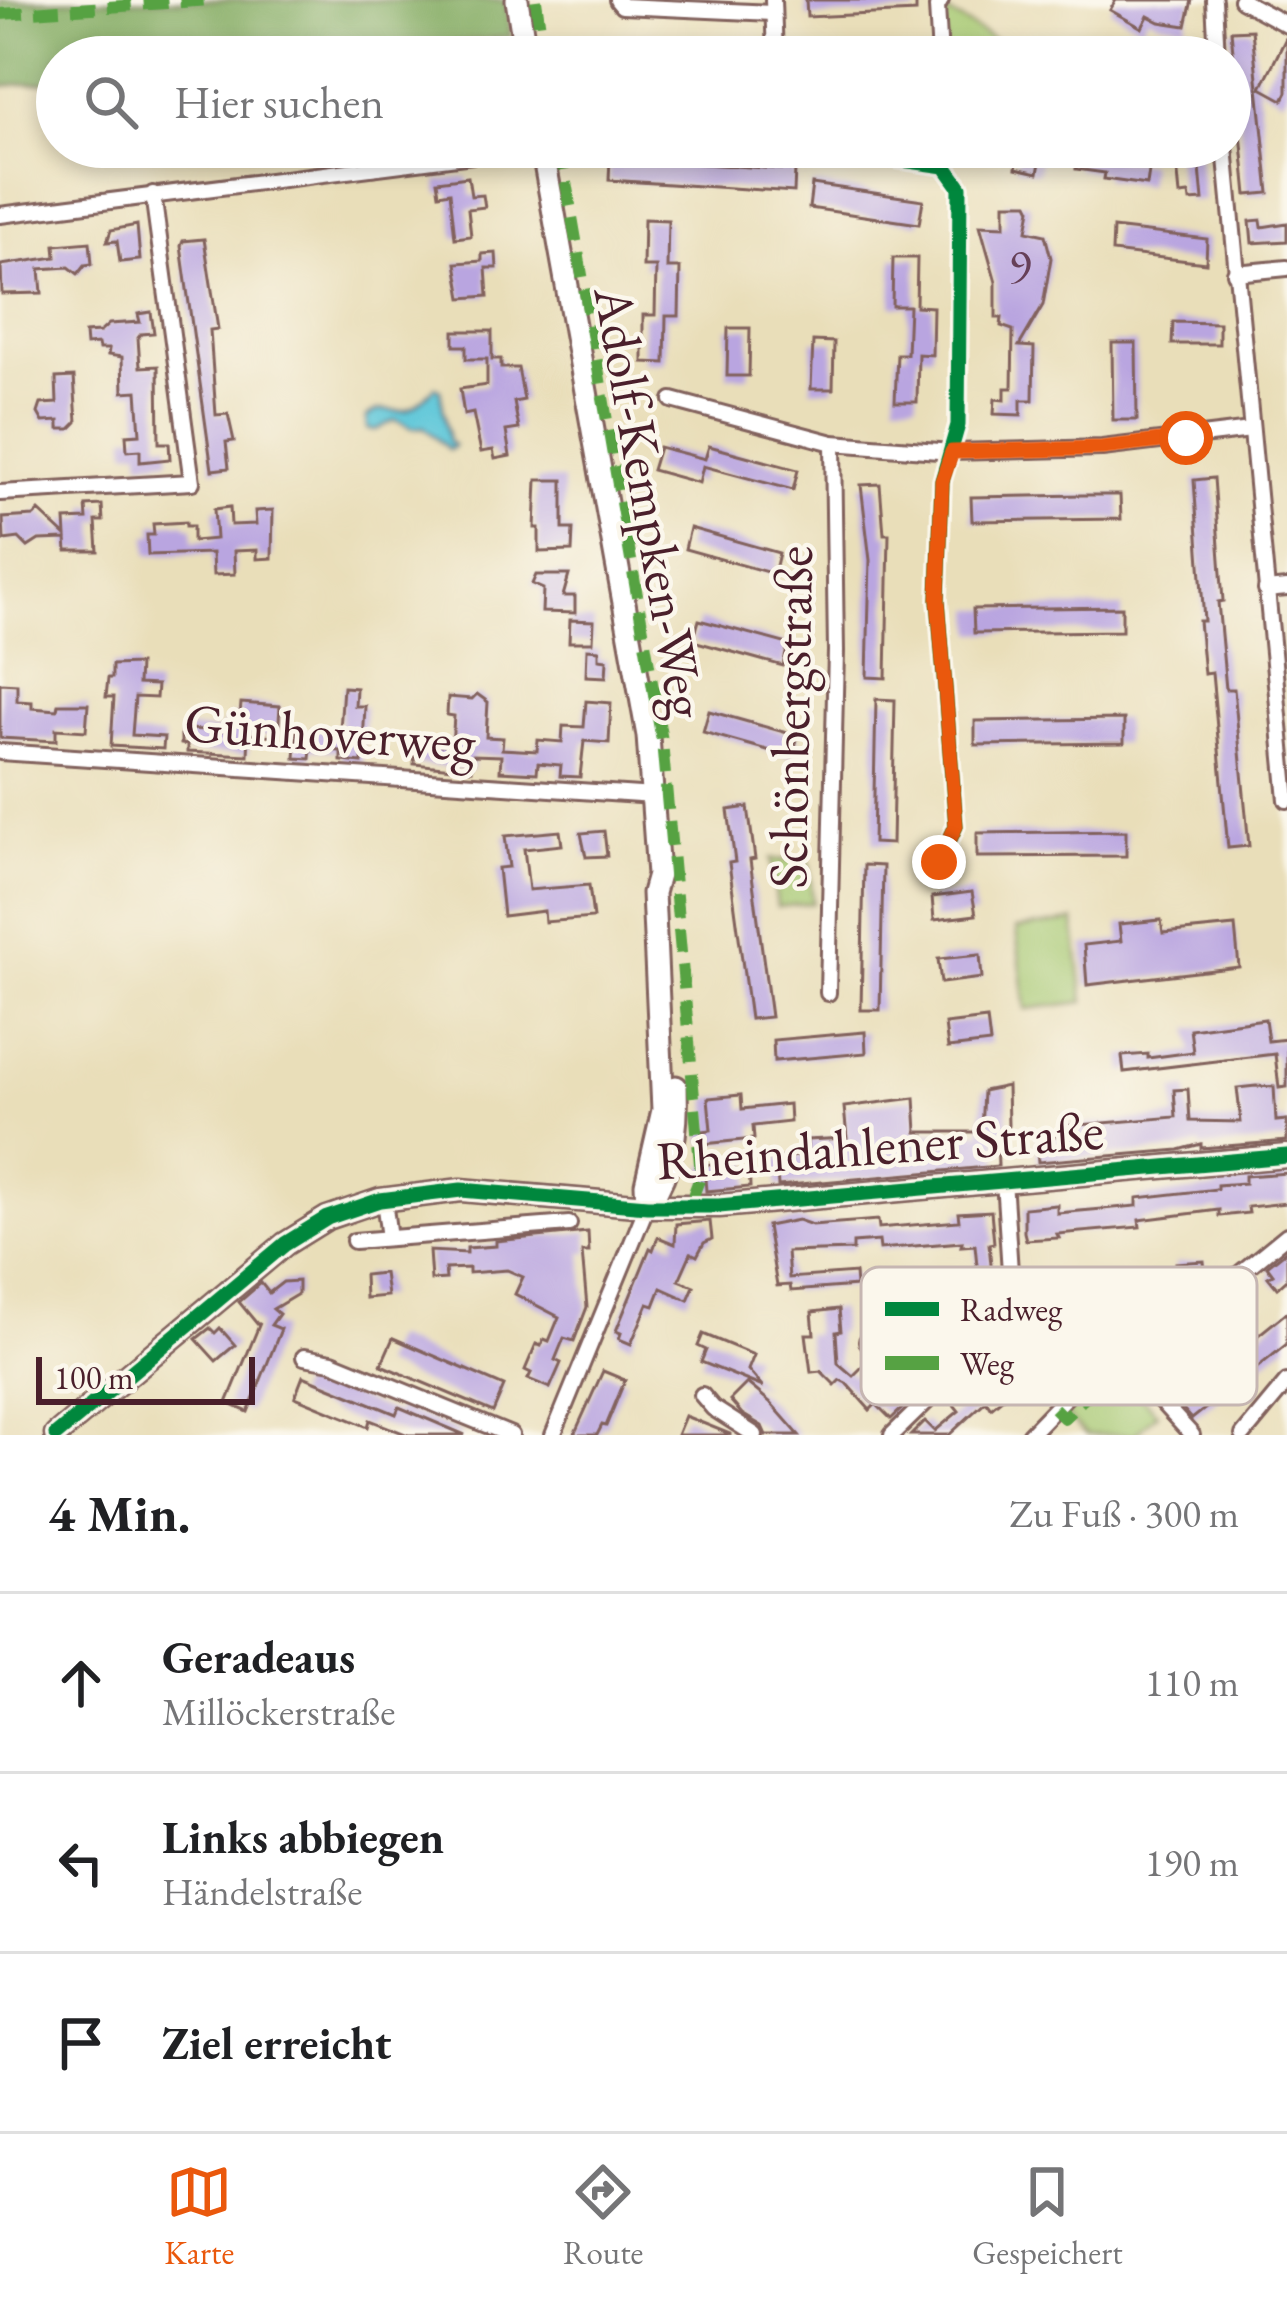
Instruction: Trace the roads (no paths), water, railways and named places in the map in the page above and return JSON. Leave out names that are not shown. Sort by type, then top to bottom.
[{"type":"main road","points":[[517,0],[523,36]]},
{"type":"main road","name":"Adolf-Kempken-Weg","points":[[544,168],[649,736],[658,875],[653,893],[663,1110],[646,1184],[647,1206]]},
{"type":"main road","name":"Rheindahlener Straße","points":[[56,1435],[285,1244],[327,1218],[384,1200],[461,1190],[647,1206],[754,1204],[1287,1156]]},
{"type":"street","points":[[616,0],[622,6],[773,7]]},
{"type":"street","points":[[939,36],[941,0]]},
{"type":"street","points":[[1214,0],[1216,36]]},
{"type":"street","points":[[1241,0],[1287,25]]},
{"type":"street","points":[[0,215],[367,168]]},
{"type":"street","points":[[939,862],[956,826],[938,600],[942,481],[958,425],[960,187],[946,168]]},
{"type":"street","points":[[1227,168],[1287,800]]},
{"type":"street","points":[[0,493],[192,482],[153,194]]},
{"type":"street","points":[[1235,273],[1287,268]]},
{"type":"street","points":[[672,400],[832,443],[952,452],[1102,448],[1251,430]]},
{"type":"street","name":"Schönbergstraße","points":[[828,993],[836,650],[832,443]]},
{"type":"street","points":[[1266,590],[1287,587]]},
{"type":"street","name":"Günhoverweg","points":[[0,752],[654,796]]},
{"type":"street","points":[[1004,1180],[1010,1267]]},
{"type":"street","points":[[384,1200],[389,1238]]},
{"type":"street","points":[[553,1435],[647,1206]]},
{"type":"street","points":[[355,1241],[569,1224]]},
{"type":"street","points":[[1248,1267],[1287,1235]]},
{"type":"street","points":[[304,1357],[332,1362],[511,1435]]},
{"type":"street","points":[[1252,1431],[1287,1382]]},
{"type":"street","points":[[702,1395],[712,1408],[755,1435]]},
{"type":"street","points":[[892,1435],[923,1405]]},
{"type":"street","points":[[1029,1435],[1058,1405]]},
{"type":"street","points":[[1165,1405],[1192,1435]]},
{"type":"water","points":[[435,387],[440,390],[449,442],[454,446],[449,450],[424,427],[395,420],[376,430],[367,429],[366,418],[371,414],[407,410]]}]
